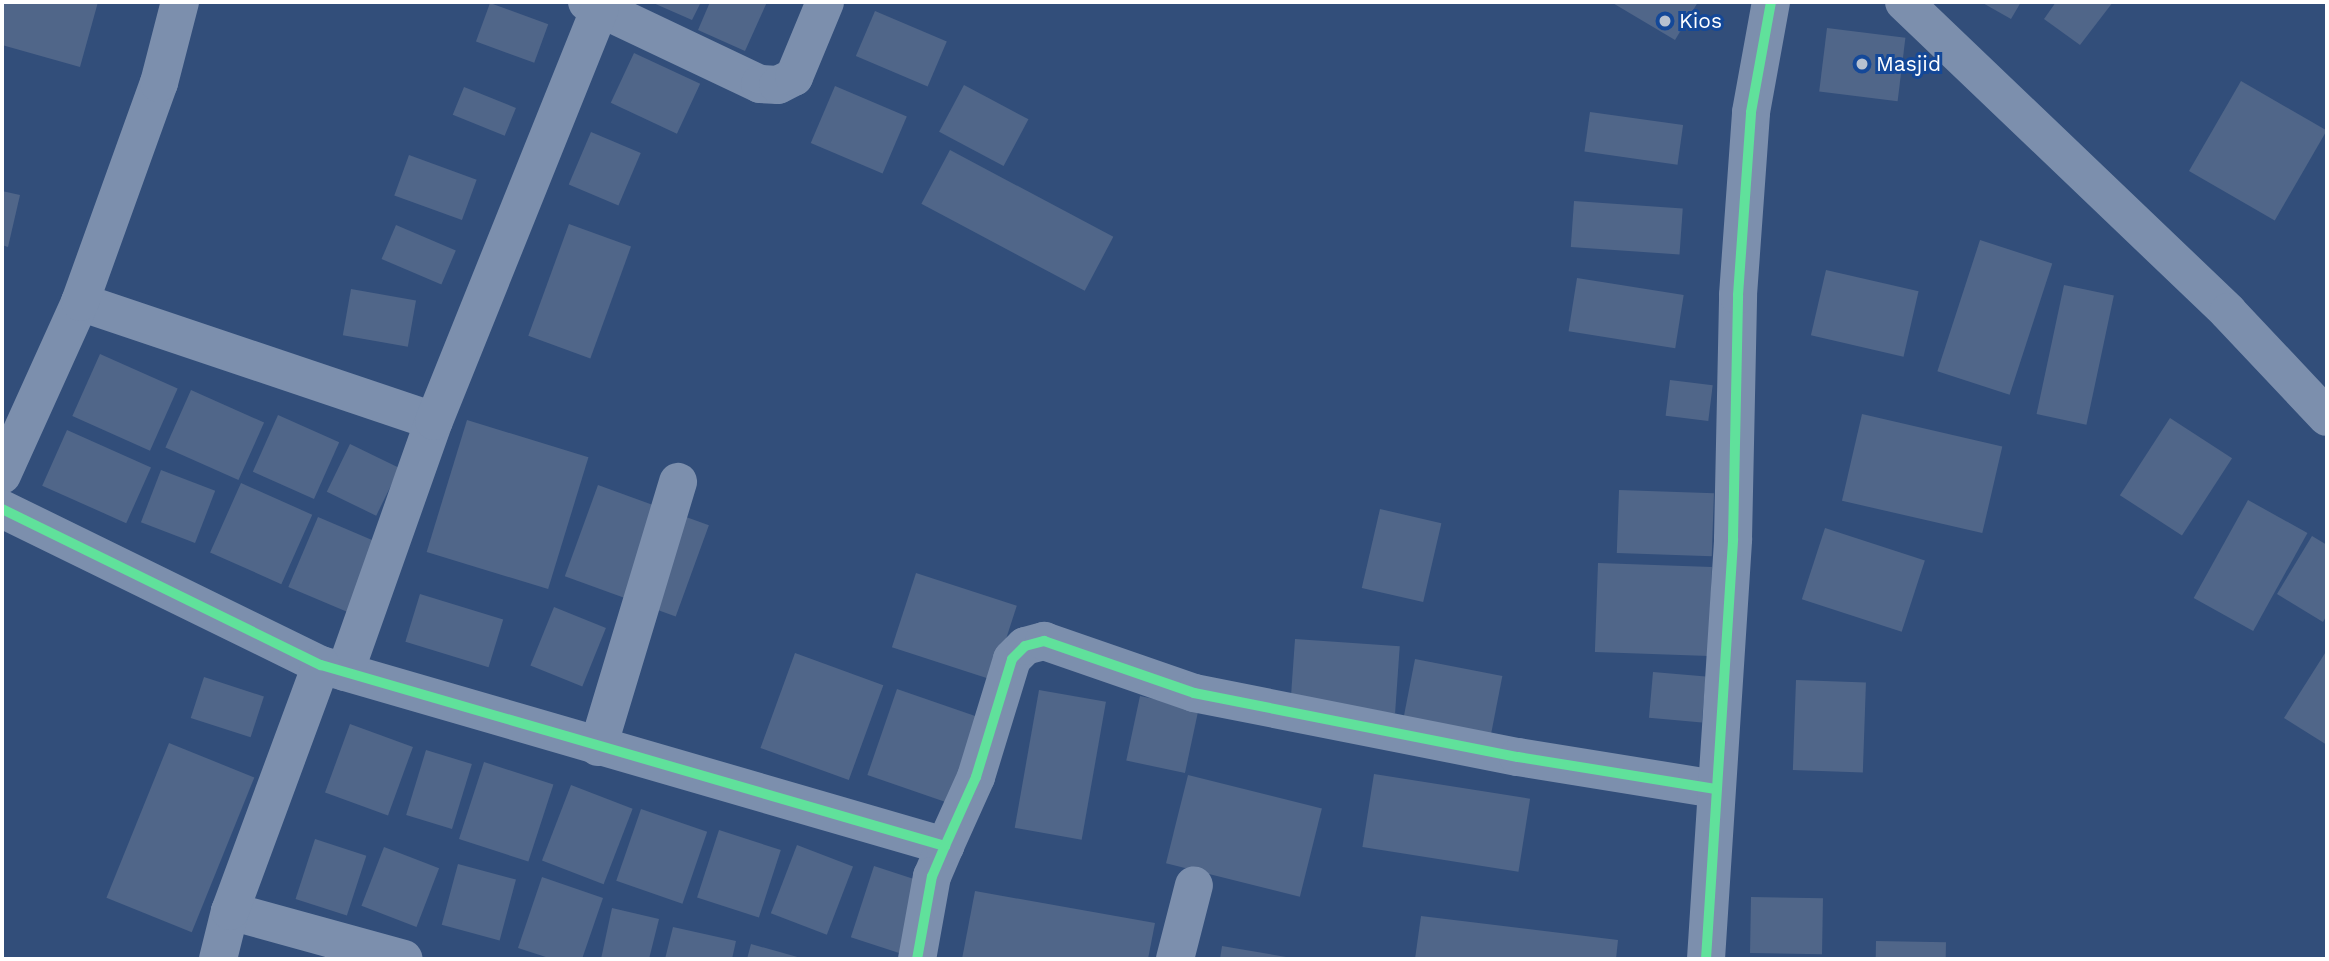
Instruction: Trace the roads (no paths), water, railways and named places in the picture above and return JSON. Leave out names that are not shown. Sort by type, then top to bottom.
[{"type":"street","points":[[2,475],[80,302],[159,83],[180,2]]},
{"type":"street","points":[[218,959],[230,911],[434,421],[593,5],[760,84],[778,85],[794,77],[825,2]]},
{"type":"street","points":[[1706,959],[1733,539],[1739,282],[1751,112],[1771,2]]},
{"type":"street","points":[[1904,2],[2218,302],[2327,417]]},
{"type":"street","points":[[80,302],[434,421]]},
{"type":"street","points":[[598,747],[678,482]]},
{"type":"street","points":[[2,509],[333,669],[945,846]]},
{"type":"street","points":[[917,959],[932,876],[976,778],[1012,659],[1025,646],[1044,641],[1194,693],[1518,757],[1715,789]]},
{"type":"street","points":[[1175,959],[1194,885]]},
{"type":"street","points":[[230,911],[404,959]]},
{"type":"place","name":"Kios","points":[[1665,21]]},
{"type":"place","name":"Masjid","points":[[1862,64]]}]
